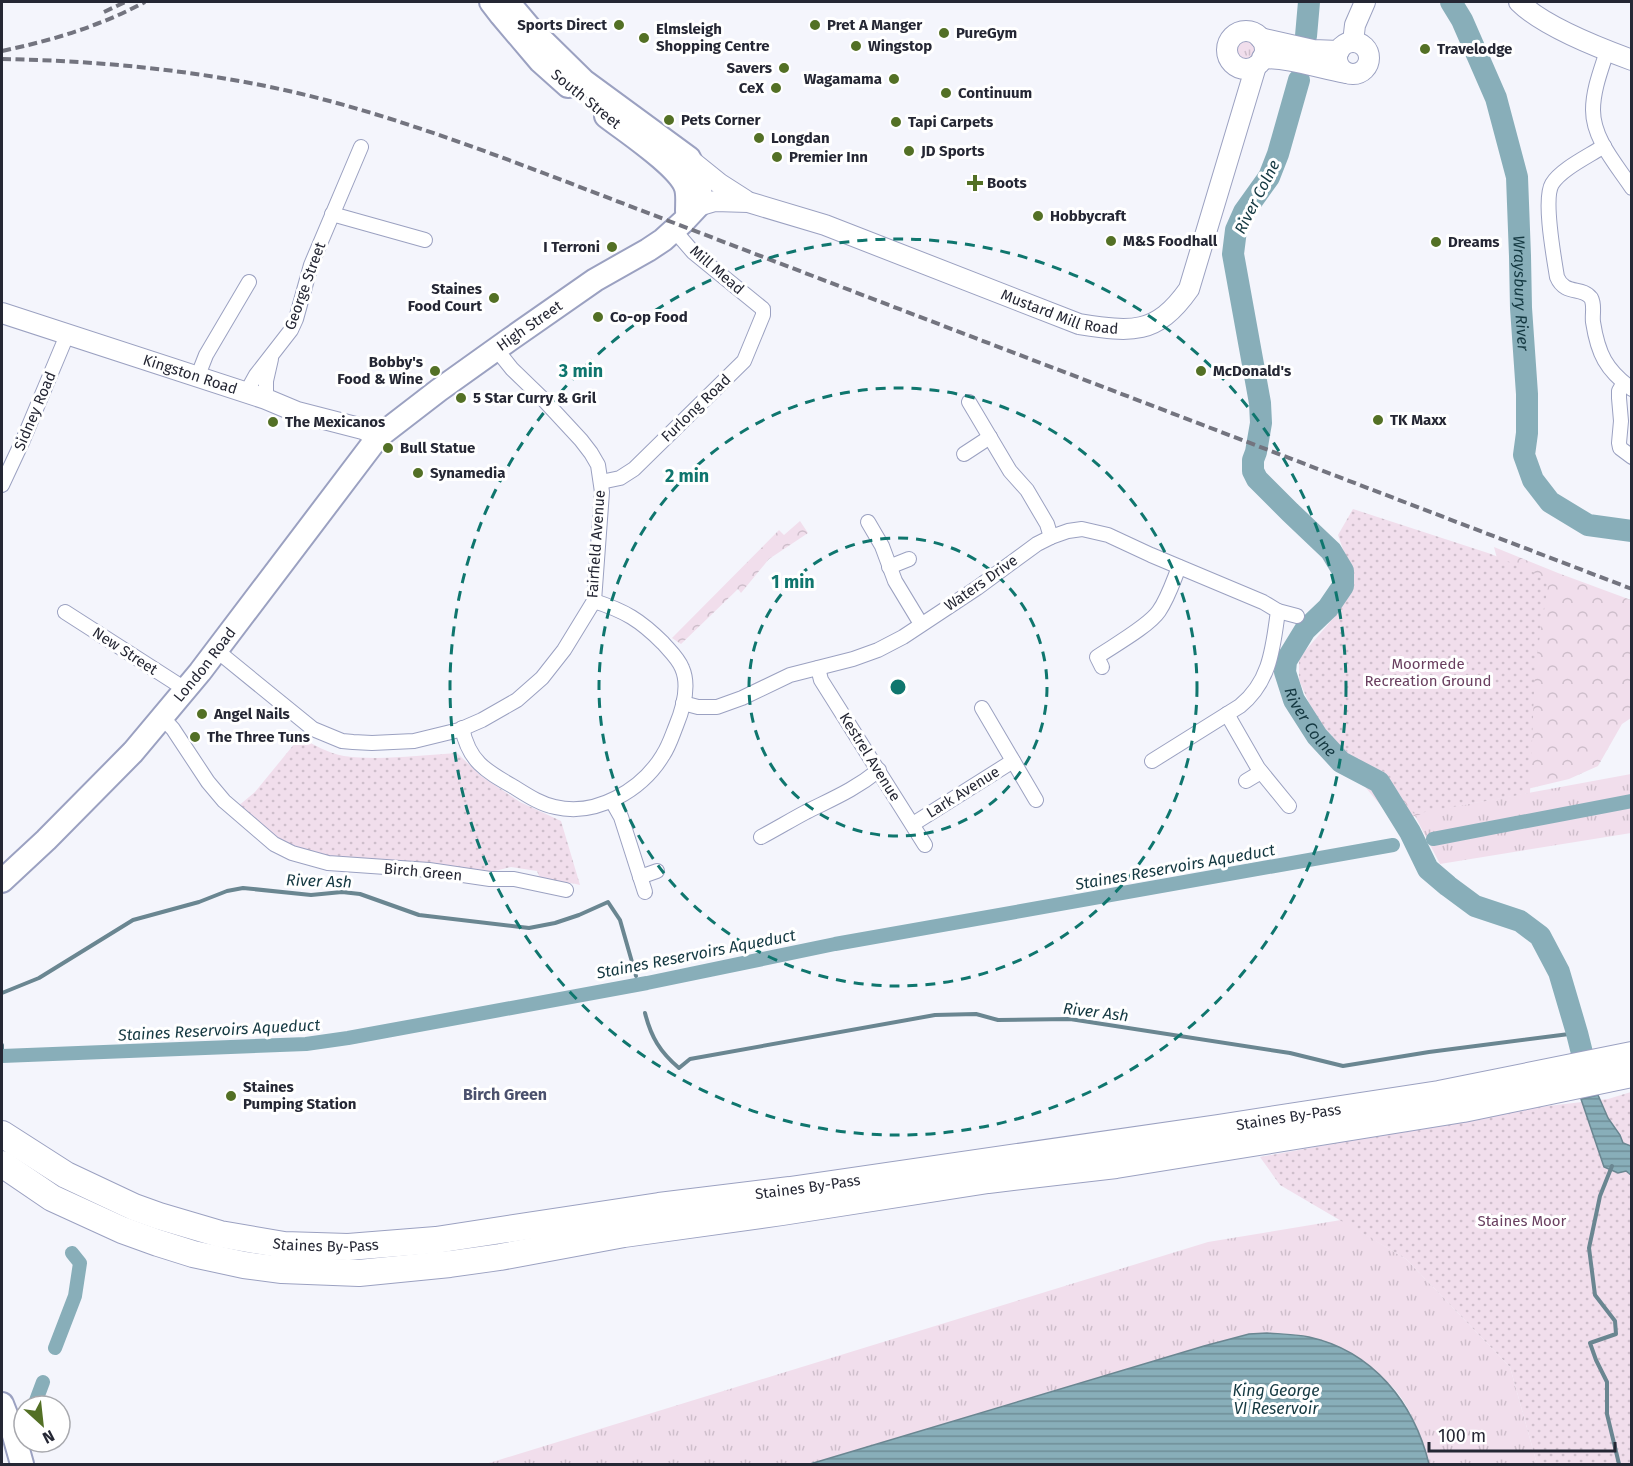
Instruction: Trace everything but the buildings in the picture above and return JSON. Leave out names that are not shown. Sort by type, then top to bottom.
[{"type":"highway","name":"Staines By-Pass","points":[[2,1164],[52,1198],[158,1244],[244,1265],[282,1270],[359,1273],[450,1264],[624,1234],[988,1180],[1116,1165],[1374,1124],[1537,1084],[1622,1067]]},
{"type":"highway","name":"Staines By-Pass","points":[[2,1134],[66,1175],[134,1207],[159,1216],[220,1234],[284,1245],[348,1246],[436,1240],[659,1206],[952,1167],[1439,1094],[1537,1084]]},
{"type":"main road","name":"South Street","points":[[491,2],[540,61],[668,164],[680,176],[693,202]]},
{"type":"main road","name":"South Street","points":[[508,2],[530,28],[584,81],[689,158],[695,171],[693,202]]},
{"type":"main road","name":"High Street","points":[[378,436],[595,280],[648,250],[693,202]]},
{"type":"main road","name":"London Road","points":[[4,880],[133,752],[216,650],[378,436]]},
{"type":"main road","points":[[2,1404],[22,1464]]},
{"type":"street","points":[[1346,73],[1339,66],[1337,56],[1346,47],[1365,2]]},
{"type":"street","points":[[1519,2],[1552,25],[1632,60]]},
{"type":"street","points":[[1252,64],[1265,50],[1263,43],[1254,33],[1248,31],[1237,33],[1227,47],[1232,62],[1252,64],[1279,58],[1327,70],[1357,74],[1362,72],[1368,63],[1367,51],[1359,43],[1346,47],[1313,50],[1260,38]]},
{"type":"street","points":[[1607,51],[1599,75],[1593,111],[1604,146],[1632,188]]},
{"type":"street","name":"Mustard Mill Road","points":[[693,202],[748,202],[834,228],[1079,324],[1118,330],[1138,328],[1149,325],[1168,314],[1190,289],[1242,111],[1252,64]]},
{"type":"street","points":[[1604,146],[1564,171],[1555,180],[1549,190],[1549,208],[1557,277],[1563,286],[1586,294],[1590,298],[1601,354],[1610,370],[1627,386],[1619,391],[1621,421],[1618,443],[1624,453],[1632,457]]},
{"type":"street","name":"George Street","points":[[246,393],[256,375],[291,330],[311,265],[361,147]]},
{"type":"street","name":"Mustard Mill Road","points":[[693,202],[748,202]]},
{"type":"street","name":"Mill Mead","points":[[693,202],[693,252],[763,309]]},
{"type":"street","points":[[332,214],[425,240]]},
{"type":"street","points":[[197,378],[206,355],[249,282]]},
{"type":"street","name":"Furlong Road","points":[[601,482],[620,478],[634,469],[744,361],[763,315],[763,309]]},
{"type":"street","name":"Kingston Road","points":[[2,313],[266,399],[297,412],[352,426],[378,436]]},
{"type":"street","name":"Sidney Road","points":[[2,485],[67,335]]},
{"type":"street","name":"Fairfield Avenue","points":[[216,650],[313,729],[342,741],[372,743],[414,741],[462,728],[482,720],[517,700],[542,678],[564,650],[594,601],[600,535],[601,482],[598,465],[581,440],[512,369],[496,349]]},
{"type":"street","name":"George Street","points":[[266,399],[266,381],[272,354]]},
{"type":"street","points":[[969,402],[1010,471],[1027,490],[1047,524],[1051,537]]},
{"type":"street","points":[[964,454],[990,437]]},
{"type":"street","points":[[868,522],[882,546],[895,581],[921,624]]},
{"type":"street","name":"Waters Drive","points":[[683,704],[717,707],[790,675],[853,659],[878,650],[903,637],[977,588],[1037,544],[1068,531],[1082,529],[1108,535],[1263,602],[1278,611],[1297,616]]},
{"type":"street","points":[[889,567],[909,559]]},
{"type":"street","points":[[1102,667],[1097,657],[1158,614],[1179,567]]},
{"type":"street","points":[[462,728],[465,742],[475,760],[485,769],[537,801],[555,807],[574,809],[593,807],[612,801],[630,790],[650,772],[663,756],[675,729],[683,704],[684,670],[676,657],[636,619],[613,607],[594,601]]},
{"type":"street","points":[[1152,761],[1250,698],[1271,657],[1278,611]]},
{"type":"street","name":"New Street","points":[[65,612],[185,689]]},
{"type":"street","name":"Kestrel Avenue","points":[[818,668],[821,680],[925,845]]},
{"type":"street","name":"Lark Avenue","points":[[982,708],[1036,800]]},
{"type":"street","points":[[1227,714],[1261,772],[1289,806]]},
{"type":"street","name":"Birch Green","points":[[162,717],[224,801],[274,844],[292,853],[328,863],[429,870],[490,879],[514,879],[566,890]]},
{"type":"street","name":"Lark Avenue","points":[[913,824],[1013,761]]},
{"type":"street","points":[[761,837],[809,818],[859,786],[879,770]]},
{"type":"street","points":[[1246,781],[1261,772]]},
{"type":"street","points":[[612,801],[621,817],[645,892]]},
{"type":"street","points":[[640,877],[657,871]]},
{"type":"green space","points":[[1247,39],[1255,42],[1258,50],[1255,58],[1247,61],[1239,58],[1236,50],[1239,42]]},
{"type":"green space","name":"Moormede Recreation Ground","points":[[1353,509],[1491,554],[1549,579],[1535,667],[1530,793],[1414,814],[1386,773],[1345,749],[1316,719],[1299,680],[1299,658],[1337,614],[1351,572],[1338,535]]},
{"type":"green space","points":[[800,521],[808,533],[769,559],[741,593],[738,589],[681,644],[672,638],[779,530],[784,535]]},
{"type":"green space","points":[[1494,547],[1631,600],[1631,718],[1622,724],[1598,766],[1569,779],[1394,821],[1327,742],[1338,730],[1527,672]]},
{"type":"green space","points":[[300,737],[327,751],[344,756],[386,758],[457,753],[481,776],[520,802],[561,821],[580,885],[541,881],[537,871],[511,867],[486,873],[329,858],[290,846],[270,835],[237,807],[255,792]]},
{"type":"green space","points":[[1631,774],[1631,833],[1440,864],[1414,814]]},
{"type":"green space","name":"Staines Moor","points":[[1631,1092],[1631,1464],[1537,1464],[1510,1367],[1406,1259],[1280,1185],[1260,1157],[1522,1109],[1608,1099]]},
{"type":"green space","points":[[1341,1220],[1406,1259],[1510,1367],[1537,1464],[1429,1464],[1419,1432],[1408,1409],[1388,1383],[1319,1342],[1298,1335],[1267,1333],[1204,1346],[810,1464],[486,1464],[1208,1242]]},
{"type":"water","points":[[1598,1095],[1623,1143],[1631,1146],[1631,1175],[1626,1171],[1618,1173],[1604,1167],[1581,1099]]},
{"type":"water","name":"King George VI Reservoir","points":[[1249,1334],[1304,1336],[1332,1344],[1353,1354],[1371,1367],[1387,1383],[1413,1420],[1429,1464],[810,1464],[1204,1346]]},
{"type":"waterway","name":"River Colne","points":[[1306,36],[1309,2]]},
{"type":"waterway","name":"Wraysbury River","points":[[1451,2],[1462,20],[1496,98],[1517,177],[1521,308],[1527,394],[1527,433],[1524,455],[1533,480],[1550,502],[1588,525],[1632,531]]},
{"type":"waterway","name":"River Colne","points":[[1299,80],[1278,154],[1269,177],[1244,212],[1236,230],[1233,254],[1260,403],[1261,423],[1253,460],[1253,471],[1257,479],[1331,551],[1343,571],[1343,586],[1328,608],[1305,630],[1286,661],[1285,672],[1294,700],[1317,736],[1341,762],[1379,782],[1410,832],[1428,869],[1475,906],[1520,921],[1540,936],[1559,972],[1589,1081]]},
{"type":"waterway","name":"Staines Reservoirs Aqueduct","points":[[1433,839],[1632,801]]},
{"type":"waterway","name":"Staines Reservoirs Aqueduct","points":[[2,1056],[306,1044],[348,1038],[647,983],[835,944],[1393,845]]},
{"type":"waterway","name":"River Ash","points":[[2,993],[39,978],[133,920],[243,888],[311,895],[342,892],[360,894],[419,915],[529,928],[555,923],[608,902],[620,920],[636,976]]},
{"type":"waterway","name":"River Ash","points":[[645,1013],[657,1044],[679,1068],[690,1059],[935,1015],[976,1014],[998,1020],[1070,1019],[1290,1053],[1343,1066],[1429,1052],[1577,1033]]},
{"type":"waterway","points":[[2,1045],[2,1056]]},
{"type":"waterway","points":[[1612,1166],[1600,1196],[1589,1248],[1595,1295],[1615,1321],[1616,1334],[1590,1343],[1607,1382],[1607,1414],[1619,1464]]},
{"type":"waterway","name":"Staines Reservoirs Aqueduct","points":[[55,1348],[75,1296],[80,1263],[72,1253]]},
{"type":"waterway","name":"Staines Reservoirs Aqueduct","points":[[38,1394],[43,1382]]},
{"type":"railway","points":[[104,12],[125,2]]},
{"type":"railway","points":[[2,51],[75,32],[110,19],[145,2]]},
{"type":"railway","points":[[2,59],[123,65],[203,75],[322,99],[407,124],[546,174],[1632,589]]},
{"type":"place","name":"Sports Direct","points":[[619,25]]},
{"type":"place","name":"Pret A Manger","points":[[815,25]]},
{"type":"place","name":"PureGym","points":[[944,33]]},
{"type":"place","name":"Elmsleigh Shopping Centre","points":[[644,38]]},
{"type":"place","name":"Wingstop","points":[[856,46]]},
{"type":"place","name":"Travelodge","points":[[1425,49]]},
{"type":"place","name":"Savers","points":[[784,68]]},
{"type":"place","name":"Wagamama","points":[[894,79]]},
{"type":"place","name":"CeX","points":[[776,88]]},
{"type":"place","name":"Continuum","points":[[946,93]]},
{"type":"place","name":"Pets Corner","points":[[669,120]]},
{"type":"place","name":"Tapi Carpets","points":[[896,122]]},
{"type":"place","name":"Longdan","points":[[759,138]]},
{"type":"place","name":"JD Sports","points":[[909,151]]},
{"type":"place","name":"Premier Inn","points":[[777,157]]},
{"type":"place","name":"Boots","points":[[975,183]]},
{"type":"place","name":"Hobbycraft","points":[[1038,216]]},
{"type":"place","name":"M&S Foodhall","points":[[1111,241]]},
{"type":"place","name":"Dreams","points":[[1436,242]]},
{"type":"place","name":"I Terroni","points":[[612,247]]},
{"type":"place","name":"Staines Food Court","points":[[494,298]]},
{"type":"place","name":"Co-op Food","points":[[598,317]]},
{"type":"place","name":"Bobby's Food & Wine","points":[[435,371]]},
{"type":"place","name":"McDonald's","points":[[1201,371]]},
{"type":"place","name":"5 Star Curry & Gril","points":[[461,398]]},
{"type":"place","name":"TK Maxx","points":[[1378,420]]},
{"type":"place","name":"The Mexicanos","points":[[273,422]]},
{"type":"place","name":"Bull Statue","points":[[388,448]]},
{"type":"place","name":"Synamedia","points":[[418,473]]},
{"type":"place","name":"Angel Nails","points":[[202,714]]},
{"type":"place","name":"The Three Tuns","points":[[195,737]]},
{"type":"place","name":"Staines Pumping Station","points":[[231,1096]]},
{"type":"district","name":"Birch Green","points":[[505,1094]]}]
